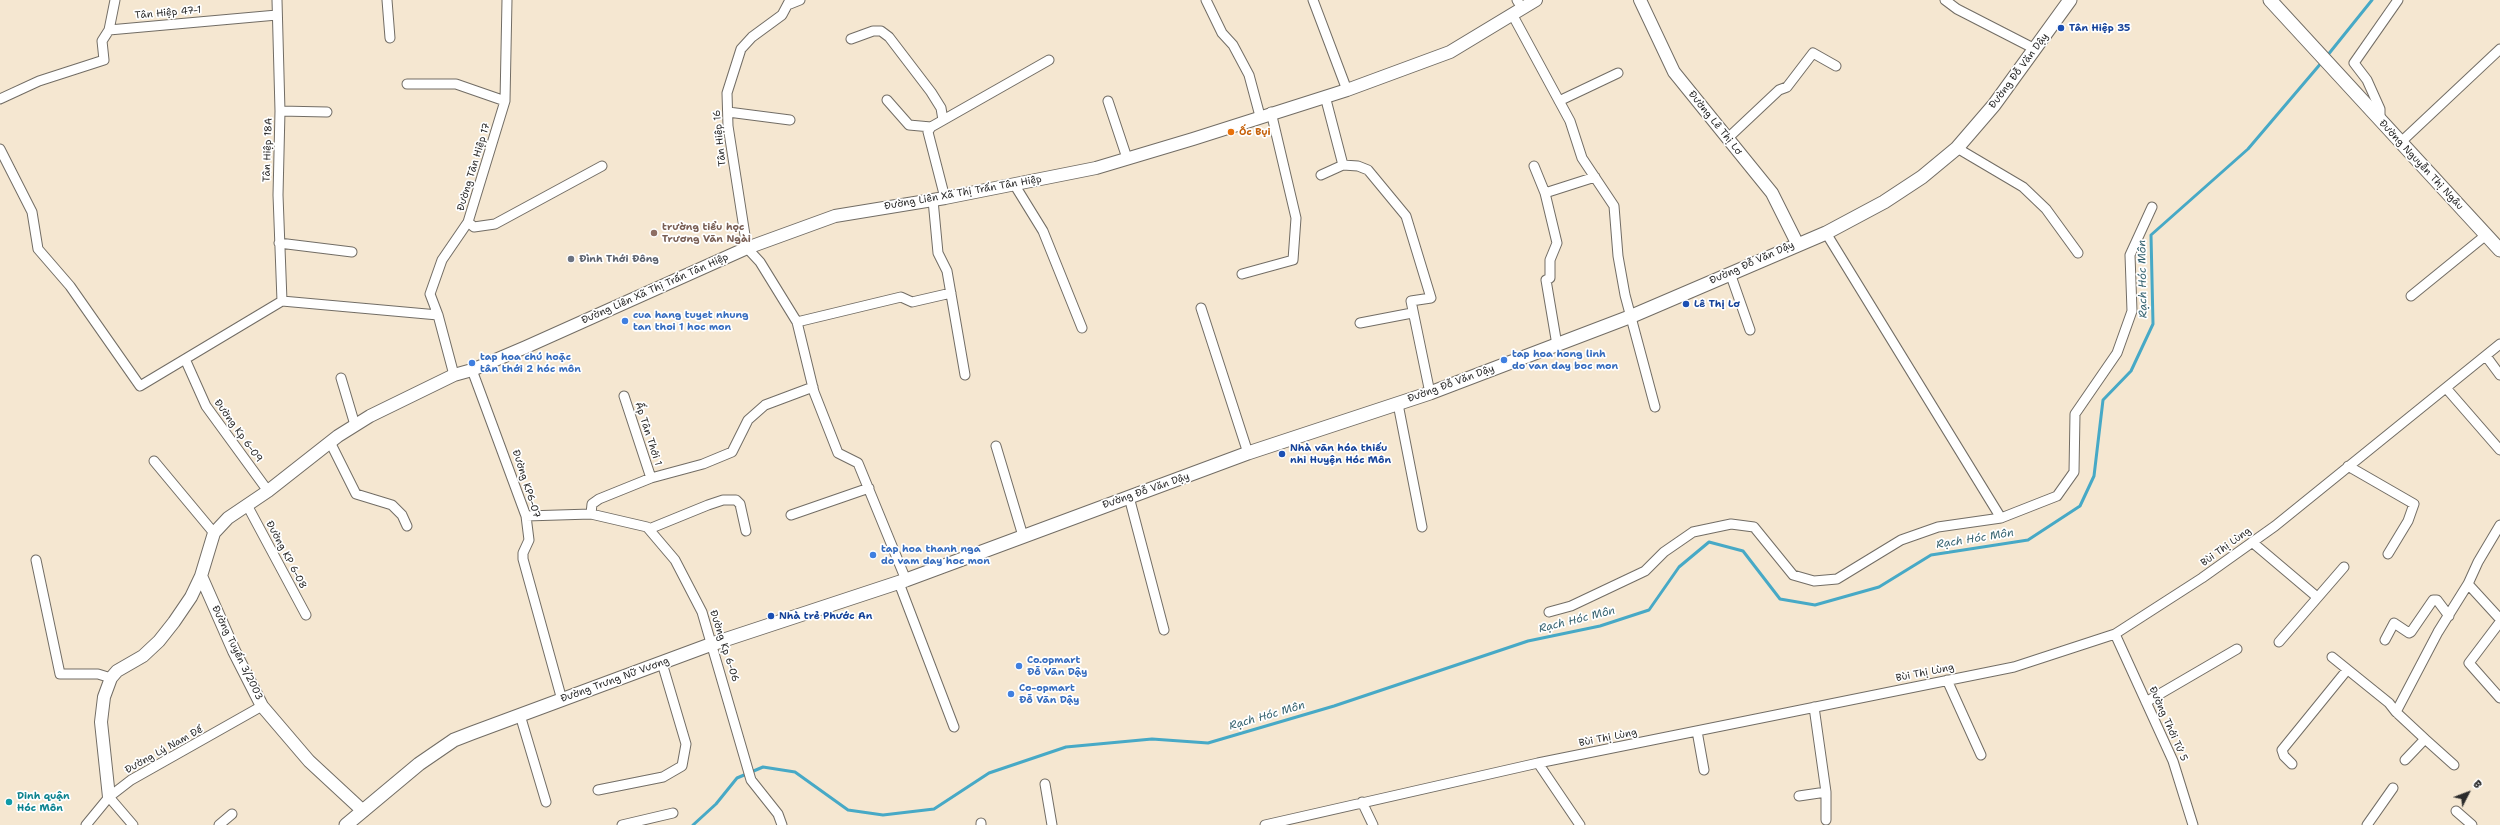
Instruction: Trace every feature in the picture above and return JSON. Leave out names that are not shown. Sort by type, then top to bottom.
[{"type":"main road","name":"Đường Đỗ Văn Dậy","points":[[902,582],[1248,453],[1430,393],[1632,316],[1797,244],[1826,233],[1890,198],[1922,177],[1957,148],[1989,111],[2070,0]]},
{"type":"main road","name":"Đường Nguyễn Thị Ngâu","points":[[2272,1],[2343,81],[2500,250]]},
{"type":"main road","name":"Đường Trưng Nữ Vương","points":[[346,825],[398,780],[454,740],[712,644],[902,582]]},
{"type":"street","points":[[0,99],[39,81],[104,60],[102,41],[109,30],[115,0]]},
{"type":"street","name":"Tân Hiệp 18A","points":[[276,0],[280,111],[279,243],[282,301]]},
{"type":"street","points":[[387,0],[390,38]]},
{"type":"street","name":"Đường Tân Hiệp 17","points":[[454,375],[438,316],[430,294],[442,260],[468,222],[505,101],[507,0]]},
{"type":"street","points":[[790,2],[800,0]]},
{"type":"street","points":[[1206,0],[1222,33],[1233,45],[1249,75],[1266,114],[1296,218],[1293,260],[1242,274]]},
{"type":"street","points":[[1314,0],[1347,90]]},
{"type":"street","name":"Đường Liên Xã Thị Trấn Tân Hiệp","points":[[110,678],[117,671],[143,656],[159,641],[191,597],[201,576],[214,533],[228,518],[268,491],[330,442],[355,425],[398,401],[454,375],[472,370],[747,248],[835,216],[939,199],[1096,168],[1193,139],[1266,114],[1347,90],[1450,52],[1517,7],[1536,0]]},
{"type":"street","name":"Đường Lê Thị Lơ","points":[[1640,0],[1674,72],[1772,194],[1797,244]]},
{"type":"street","points":[[1945,0],[1957,9],[2035,49]]},
{"type":"street","points":[[2380,121],[2380,109],[2367,80],[2354,63],[2398,0]]},
{"type":"street","name":"Tân Hiệp 16","points":[[747,248],[728,112],[727,94],[741,49],[752,37],[782,15],[790,2]]},
{"type":"street","points":[[1517,7],[1559,102],[1570,121],[1582,158],[1614,206],[1618,256],[1625,295],[1632,316],[1655,407]]},
{"type":"street","name":"Tân Hiệp 47-1","points":[[109,30],[277,15]]},
{"type":"street","points":[[851,39],[873,31],[881,31],[889,37],[931,92],[941,108],[943,120]]},
{"type":"street","points":[[2401,142],[2500,49]]},
{"type":"street","points":[[1728,138],[1779,90],[1787,87],[1813,53],[1836,66]]},
{"type":"street","points":[[965,375],[947,271],[938,253],[939,199],[928,132],[931,127],[1049,60]]},
{"type":"street","points":[[1559,102],[1618,73]]},
{"type":"street","points":[[407,84],[456,84],[505,101]]},
{"type":"street","points":[[1325,96],[1342,165]]},
{"type":"street","points":[[887,100],[909,125],[931,127]]},
{"type":"street","points":[[1108,101],[1128,158]]},
{"type":"street","points":[[280,111],[327,112]]},
{"type":"street","points":[[728,112],[790,120]]},
{"type":"street","points":[[1957,148],[2023,187],[2046,209],[2078,253]]},
{"type":"street","points":[[0,149],[32,212],[38,249],[70,286],[140,386],[282,301],[438,316]]},
{"type":"street","points":[[1321,175],[1342,165],[1358,166],[1368,170],[1381,183],[1406,216],[1431,298],[1411,300],[1412,313],[1430,393]]},
{"type":"street","points":[[468,222],[474,227],[494,224],[602,166]]},
{"type":"street","points":[[1534,166],[1546,193],[1557,243],[1550,260],[1550,278],[1546,280],[1557,345]]},
{"type":"street","points":[[1546,193],[1595,177]]},
{"type":"street","points":[[1014,184],[1043,231],[1082,328]]},
{"type":"street","points":[[1549,612],[1571,606],[1645,571],[1664,552],[1693,532],[1731,524],[1754,527],[1793,576],[1814,581],[1837,579],[1862,566],[1901,540],[1938,527],[2001,518],[2057,496],[2074,472],[2075,414],[2117,353],[2132,311],[2130,255],[2152,207]]},
{"type":"street","points":[[1826,233],[2001,518]]},
{"type":"street","points":[[2411,296],[2486,235]]},
{"type":"street","points":[[279,243],[352,252]]},
{"type":"street","points":[[747,248],[760,262],[797,322],[813,387],[838,452],[858,463],[869,488],[954,727]]},
{"type":"street","points":[[1730,273],[1750,330]]},
{"type":"street","points":[[797,322],[901,298],[912,302],[951,293]]},
{"type":"street","points":[[1201,308],[1248,453]]},
{"type":"street","points":[[1360,323],[1412,313]]},
{"type":"street","name":"Bùi Thị Lùng","points":[[1265,825],[1538,762],[2014,667],[2115,634],[2196,583],[2252,542],[2500,344]]},
{"type":"street","points":[[2486,356],[2500,375]]},
{"type":"street","name":"Đường Kp 6-09","points":[[185,359],[206,406],[268,491]]},
{"type":"street","name":"Đường KP6-07","points":[[472,370],[526,516],[529,540],[523,553],[523,558],[562,700]]},
{"type":"street","points":[[341,378],[355,425]]},
{"type":"street","name":"Ấp Tân Thới 1","points":[[591,514],[592,504],[599,499],[651,478],[703,464],[732,452],[742,436],[748,420],[765,405],[813,387]]},
{"type":"street","points":[[2446,388],[2500,450]]},
{"type":"street","name":"Ấp Tân Thới 1","points":[[624,396],[651,478]]},
{"type":"street","points":[[1398,404],[1422,527]]},
{"type":"street","points":[[330,442],[356,494],[392,505],[402,515],[407,526]]},
{"type":"street","points":[[996,446],[1023,536]]},
{"type":"street","points":[[154,461],[214,533]]},
{"type":"street","points":[[2348,466],[2414,504],[2408,522],[2388,554]]},
{"type":"street","points":[[791,515],[869,488]]},
{"type":"street","points":[[1129,497],[1164,630]]},
{"type":"street","points":[[526,516],[591,514],[646,526],[649,529],[708,505],[723,500],[736,500],[740,504],[746,531]]},
{"type":"street","name":"Đường KP 6-08","points":[[247,505],[306,615]]},
{"type":"street","points":[[2396,712],[2448,616],[2468,584],[2478,562],[2500,525]]},
{"type":"street","name":"Đường Kp 6-06","points":[[649,529],[675,560],[702,612],[751,780],[778,814],[782,825]]},
{"type":"street","points":[[2252,542],[2317,597]]},
{"type":"street","points":[[36,560],[60,674],[98,674],[110,678],[104,697],[101,722],[109,797],[133,825]]},
{"type":"street","points":[[2279,642],[2344,567]]},
{"type":"street","name":"Đường Tuyến 3/2003","points":[[201,576],[234,651],[262,706],[309,761],[363,811]]},
{"type":"street","points":[[2468,584],[2500,619]]},
{"type":"street","points":[[2384,640],[2394,623],[2409,633],[2411,632],[2433,600],[2437,600],[2448,616]]},
{"type":"street","points":[[2500,622],[2469,663],[2500,698]]},
{"type":"street","name":"Đường Thới Tứ 5","points":[[2115,634],[2173,761],[2193,825]]},
{"type":"street","points":[[2146,702],[2237,649]]},
{"type":"street","points":[[2332,657],[2389,703],[2396,712],[2454,765]]},
{"type":"street","points":[[598,790],[663,777],[682,766],[686,744],[662,663]]},
{"type":"street","points":[[2292,764],[2284,756],[2282,750],[2347,670]]},
{"type":"street","points":[[1946,680],[1981,755]]},
{"type":"street","name":"Đường Lý Nam Đế","points":[[86,825],[109,797],[131,780],[262,706]]},
{"type":"street","points":[[1814,707],[1826,792],[1826,820]]},
{"type":"street","points":[[520,715],[546,802]]},
{"type":"street","points":[[1698,731],[1704,770]]},
{"type":"street","points":[[2405,760],[2425,739]]},
{"type":"street","points":[[1538,762],[1580,825]]},
{"type":"street","points":[[1045,784],[1052,825]]},
{"type":"street","points":[[2367,825],[2393,788]]},
{"type":"street","points":[[1800,796],[1826,792]]},
{"type":"street","points":[[1362,802],[1373,825]]},
{"type":"street","points":[[2456,810],[2472,825]]},
{"type":"street","points":[[622,825],[673,813]]},
{"type":"street","points":[[219,825],[232,814]]},
{"type":"waterway","name":"Rạch Hóc Môn","points":[[2327,56],[2372,0]]},
{"type":"waterway","name":"Rạch Hóc Môn","points":[[693,825],[716,804],[737,778],[763,767],[795,772],[848,810],[883,815],[934,809],[989,773],[1066,747],[1152,739],[1208,743],[1334,706],[1528,641],[1600,626],[1649,610],[1679,567],[1709,542],[1743,551],[1780,599],[1815,605],[1879,587],[1931,555],[2028,540],[2080,506],[2094,476],[2103,400],[2131,371],[2153,324],[2151,235],[2248,149],[2322,62]]},
{"type":"place","name":"Tân Hiệp 35","points":[[2061,28]]},
{"type":"place","name":"Ốc Bụi","points":[[1231,132]]},
{"type":"place","name":"trường tiểu học Trương Văn Ngài","points":[[654,233]]},
{"type":"place","name":"Đình Thới Đông","points":[[571,259]]},
{"type":"place","name":"Lê Thị Lơ","points":[[1686,304]]},
{"type":"place","name":"cua hang tuyet nhung tan thoi 1 hoc mon","points":[[625,321]]},
{"type":"place","name":"tap hoa hong linh do van day boc mon","points":[[1504,360]]},
{"type":"place","name":"tap hoa chú hoặc tân thới 2 hóc môn","points":[[472,363]]},
{"type":"place","name":"Nhà văn hóa thiếu nhi Huyện Hóc Môn","points":[[1282,454]]},
{"type":"place","name":"tap hoa thanh nga do vam day hoc mon","points":[[873,555]]},
{"type":"place","name":"Nhà trẻ Phước An","points":[[771,616]]},
{"type":"place","name":"Co.opmart Đỗ Văn Dậy","points":[[1019,666]]},
{"type":"place","name":"Co-opmart Đỗ Văn Dậy","points":[[1011,694]]},
{"type":"place","name":"Dinh quận Hóc Môn","points":[[9,802]]}]
